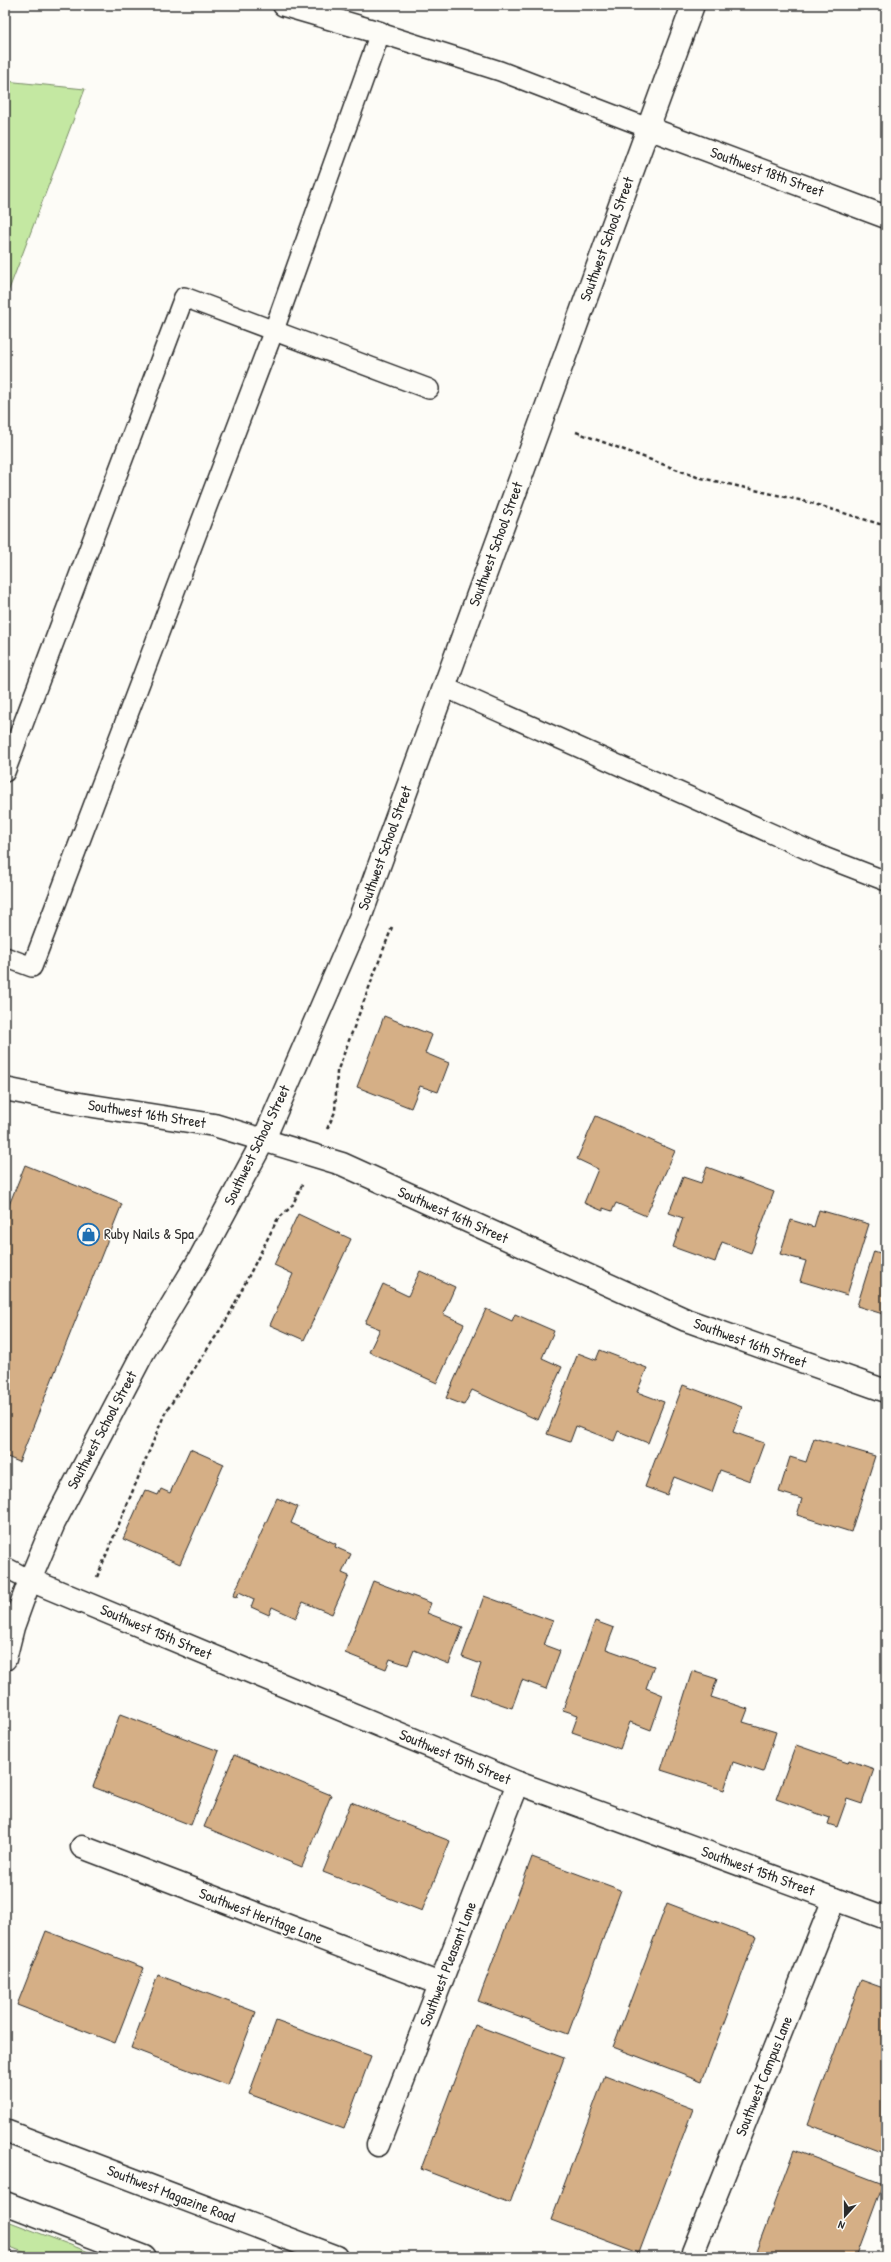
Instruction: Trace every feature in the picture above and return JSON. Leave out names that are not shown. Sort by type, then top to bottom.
[{"type":"street","points":[[284,5],[380,33]]},
{"type":"street","name":"Southwest School Street","points":[[5,1658],[13,1627],[30,1580],[54,1523],[97,1437],[144,1351],[199,1260],[264,1139],[360,918],[692,5]]},
{"type":"street","name":"Southwest 18th Street","points":[[648,128],[886,217]]},
{"type":"street","name":"Southwest 16th Street","points":[[5,1089],[74,1103],[214,1125],[342,1164],[686,1320],[886,1391]]},
{"type":"street","name":"Southwest 15th Street","points":[[30,1580],[518,1783],[886,1918]]},
{"type":"street","name":"Southwest Pleasant Lane","points":[[378,2145],[518,1783]]},
{"type":"street","name":"Southwest Heritage Lane","points":[[82,1847],[440,1984]]},
{"type":"street","name":"Southwest Campus Lane","points":[[693,2252],[834,1899]]},
{"type":"street","name":"Southwest Magazine Road","points":[[5,2131],[337,2257]]},
{"type":"street","points":[[5,2203],[145,2257]]},
{"type":"lane","points":[[5,957],[32,967],[274,330],[380,33],[500,71],[648,128]]},
{"type":"lane","points":[[5,772],[184,296],[429,389]]},
{"type":"lane","points":[[444,687],[816,854],[886,881]]},
{"type":"lane","points":[[5,1566],[30,1580]]},
{"type":"path","points":[[576,432],[697,477],[808,502],[886,526]]},
{"type":"path","points":[[87,1603],[165,1414],[226,1321],[277,1220],[292,1206],[335,1112],[337,1072],[392,927]]},
{"type":"path","points":[[5,2251],[21,2257]]},
{"type":"green space","points":[[5,81],[85,89],[5,300]]},
{"type":"green space","points":[[5,2220],[102,2257],[36,2257],[5,2245]]},
{"type":"building","points":[[384,1016],[432,1035],[425,1053],[449,1063],[438,1092],[420,1086],[411,1108],[357,1087]]},
{"type":"building","points":[[596,1116],[675,1151],[646,1216],[616,1203],[612,1211],[603,1208],[603,1211],[584,1203],[598,1169],[577,1159]]},
{"type":"building","points":[[25,1165],[122,1204],[19,1462],[5,1456],[5,1215]]},
{"type":"building","points":[[707,1167],[774,1192],[751,1253],[722,1242],[715,1262],[673,1247],[683,1218],[669,1213],[683,1177],[701,1183]]},
{"type":"building","points":[[819,1210],[869,1224],[847,1295],[800,1281],[806,1261],[780,1254],[791,1220],[814,1227]]},
{"type":"building","points":[[298,1214],[351,1239],[304,1340],[270,1325],[293,1274],[274,1265]]},
{"type":"building","points":[[874,1251],[886,1255],[886,1315],[857,1306]]},
{"type":"building","points":[[420,1271],[455,1287],[443,1314],[464,1324],[437,1383],[369,1352],[380,1329],[365,1323],[383,1284],[408,1296]]},
{"type":"building","points":[[486,1309],[512,1321],[515,1314],[554,1331],[542,1358],[562,1367],[538,1420],[472,1390],[464,1405],[446,1398]]},
{"type":"building","points":[[600,1350],[647,1368],[637,1392],[664,1402],[648,1443],[618,1431],[614,1441],[576,1426],[570,1442],[547,1434],[578,1353],[596,1360]]},
{"type":"building","points":[[683,1385],[742,1407],[733,1432],[764,1443],[750,1481],[720,1470],[712,1492],[674,1477],[667,1495],[645,1487]]},
{"type":"building","points":[[814,1438],[875,1456],[851,1532],[797,1515],[802,1499],[779,1492],[790,1457],[806,1462]]},
{"type":"building","points":[[190,1449],[224,1464],[180,1564],[123,1539],[145,1490],[158,1495],[161,1489],[170,1493]]},
{"type":"building","points":[[277,1498],[298,1507],[291,1523],[336,1544],[335,1547],[351,1554],[342,1573],[349,1576],[332,1614],[303,1602],[296,1618],[272,1607],[269,1615],[251,1607],[254,1599],[239,1592],[237,1597],[233,1596]]},
{"type":"building","points":[[373,1581],[431,1603],[427,1613],[463,1627],[449,1664],[414,1650],[408,1665],[390,1659],[386,1669],[345,1653]]},
{"type":"building","points":[[484,1596],[553,1621],[544,1645],[560,1651],[546,1689],[522,1680],[512,1708],[471,1694],[481,1664],[462,1657]]},
{"type":"building","points":[[595,1621],[614,1628],[606,1649],[654,1666],[646,1688],[663,1695],[651,1730],[630,1722],[620,1749],[572,1732],[578,1715],[563,1710]]},
{"type":"building","points":[[692,1671],[717,1679],[711,1697],[748,1709],[743,1722],[776,1732],[763,1772],[733,1762],[724,1790],[661,1770]]},
{"type":"building","points":[[120,1714],[219,1751],[191,1825],[93,1787]]},
{"type":"building","points":[[796,1745],[848,1763],[849,1760],[874,1769],[862,1804],[847,1799],[837,1827],[828,1824],[830,1818],[776,1799]]},
{"type":"building","points":[[234,1755],[331,1795],[302,1867],[204,1827]]},
{"type":"building","points":[[351,1802],[450,1841],[422,1911],[323,1872]]},
{"type":"building","points":[[532,1857],[621,1890],[568,2034],[478,2001]]},
{"type":"building","points":[[667,1903],[756,1937],[702,2081],[613,2047]]},
{"type":"building","points":[[46,1931],[144,1968],[115,2043],[17,2005]]},
{"type":"building","points":[[158,1975],[256,2012],[228,2085],[131,2048]]},
{"type":"building","points":[[861,1980],[886,1989],[886,2154],[808,2124]]},
{"type":"building","points":[[276,2021],[371,2056],[344,2129],[249,2094]]},
{"type":"building","points":[[475,2025],[564,2058],[510,2203],[421,2169]]},
{"type":"building","points":[[605,2075],[693,2109],[639,2253],[551,2220]]},
{"type":"building","points":[[794,2150],[883,2184],[856,2257],[754,2257]]},
{"type":"place","name":"Ruby Nails & Spa","points":[[88,1234]]}]
